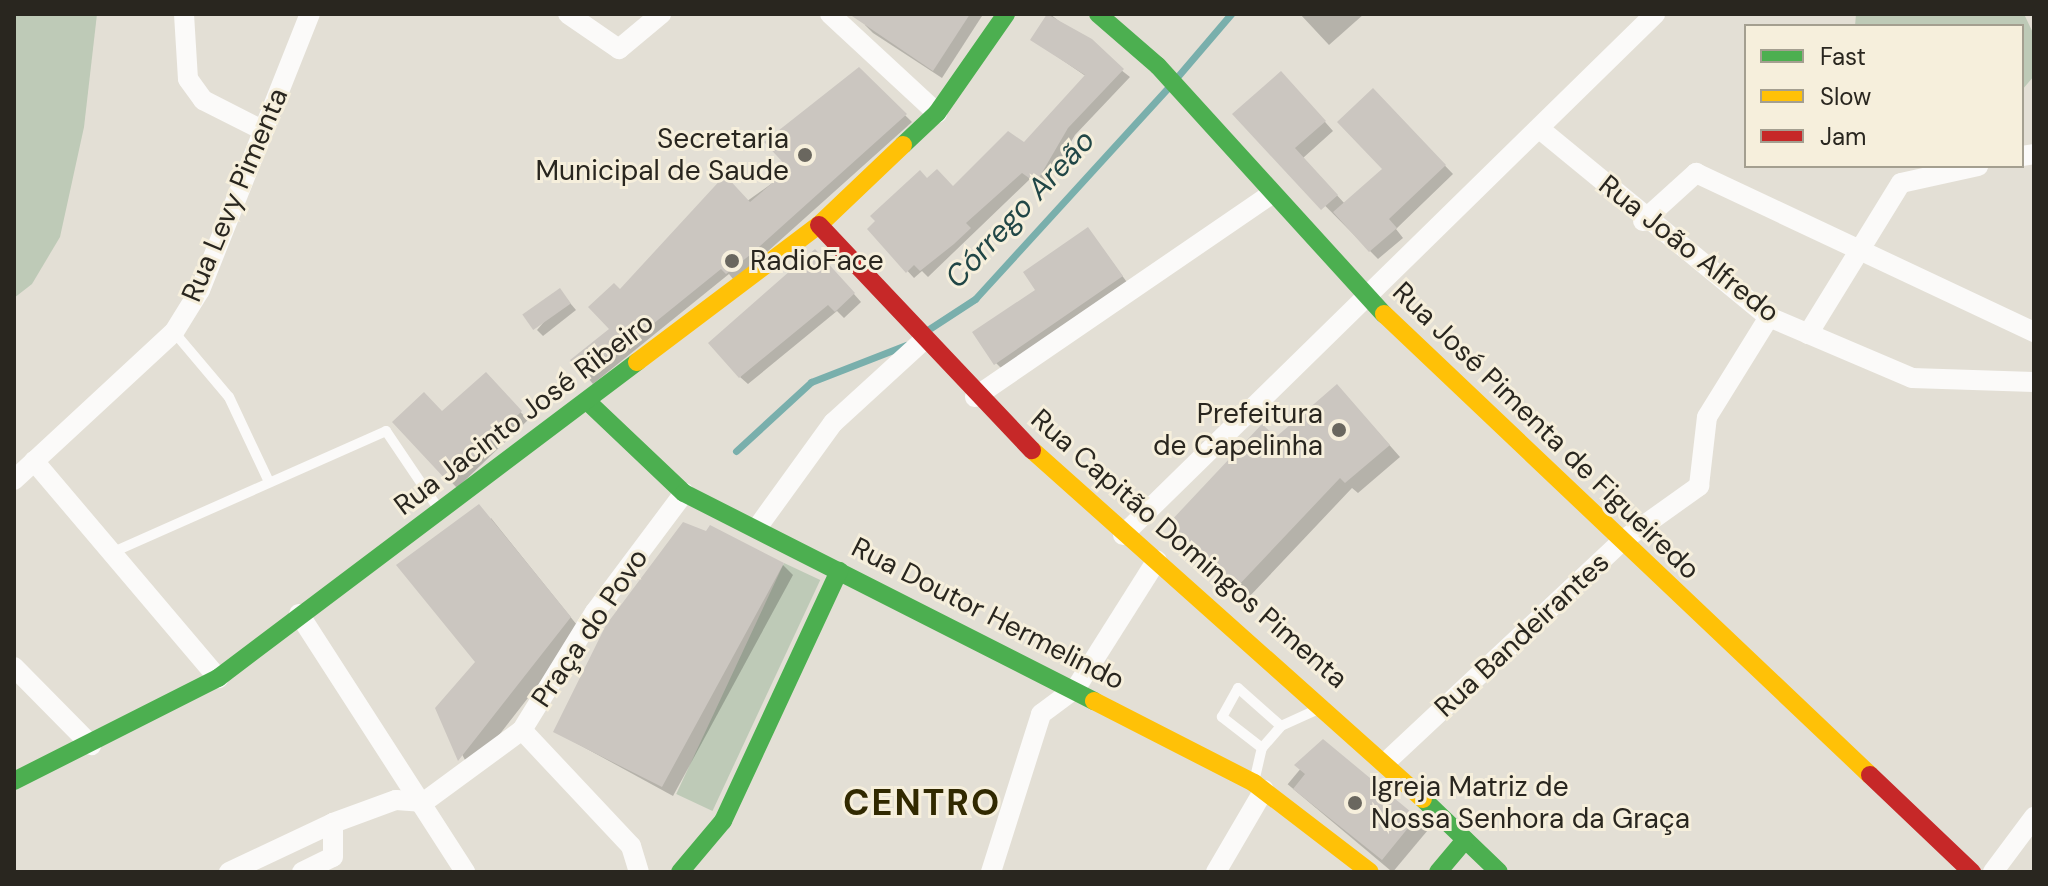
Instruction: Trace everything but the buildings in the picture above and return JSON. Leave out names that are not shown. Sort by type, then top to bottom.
[{"type":"street","points":[[184,14],[188,79],[203,100],[264,131]]},
{"type":"street","name":"Rua Levy Pimenta","points":[[14,480],[174,332],[200,290],[310,14]]},
{"type":"street","points":[[568,14],[619,49],[661,14]]},
{"type":"street","points":[[830,14],[937,113]]},
{"type":"street","name":"Rua Jacinto José Ribeiro","points":[[14,781],[91,745],[218,678],[299,614],[441,513],[819,225],[937,113],[1006,14]]},
{"type":"street","name":"Rua José Pimenta de Figueiredo","points":[[1098,14],[1158,66],[1270,195],[1365,296],[1972,872]]},
{"type":"street","points":[[1123,535],[1365,296],[1541,130],[1655,14]]},
{"type":"street","name":"Rua João Alfredo","points":[[1541,130],[1643,221],[1769,317],[1912,378],[2034,382]]},
{"type":"street","points":[[1808,334],[1855,249],[1901,183],[1969,168]]},
{"type":"street","points":[[1643,221],[1696,173],[2034,332]]},
{"type":"street","points":[[975,397],[1270,195]]},
{"type":"street","name":"Rua Capitão Domingos Pimenta","points":[[819,225],[975,397],[1123,535],[1157,560],[1326,705],[1499,872]]},
{"type":"street","name":"Rua Bandeirantes","points":[[1386,762],[1622,541],[1699,486],[1707,417],[1719,390],[1769,317]]},
{"type":"street","points":[[757,528],[833,423],[924,338]]},
{"type":"street","name":"Rua Doutor Hermelindo","points":[[588,402],[684,493],[1076,688],[1259,786],[1370,872]]},
{"type":"street","points":[[34,461],[218,678]]},
{"type":"street","name":"Praça do Povo","points":[[639,872],[631,846],[522,730],[595,612],[684,493]]},
{"type":"street","points":[[991,872],[1041,714],[1076,688],[1157,560]]},
{"type":"street","points":[[680,872],[723,821],[839,571]]},
{"type":"street","points":[[299,614],[424,802],[465,872]]},
{"type":"street","points":[[14,667],[91,745]]},
{"type":"street","points":[[229,872],[333,823],[396,800],[424,802],[522,730]]},
{"type":"street","points":[[1216,872],[1259,786]]},
{"type":"street","points":[[1993,872],[2034,817]]},
{"type":"street","points":[[302,872],[333,857],[333,823]]},
{"type":"street","points":[[1438,872],[1465,840]]},
{"type":"lane","points":[[174,332],[229,397],[268,480]]},
{"type":"lane","points":[[110,553],[268,480],[386,431],[441,513]]},
{"type":"lane","points":[[1262,748],[1222,717],[1238,688],[1281,726]]},
{"type":"lane","points":[[1259,786],[1262,748],[1281,726],[1326,705]]},
{"type":"green space","points":[[14,14],[97,14],[84,127],[60,237],[32,284],[14,298]]},
{"type":"green space","points":[[1856,14],[2024,14],[2034,35],[2034,76],[2024,88],[2024,24],[1855,24]]},
{"type":"green space","points":[[784,563],[820,580],[712,811],[676,794]]},
{"type":"waterway","name":"Córrego Areão","points":[[1178,76],[1231,14]]},
{"type":"waterway","name":"Córrego Areão","points":[[926,331],[975,299],[1167,89]]},
{"type":"waterway","name":"Córrego Areão","points":[[736,451],[811,382],[906,345]]},
{"type":"traffic: fast","points":[[903,145],[937,113],[1006,14]]},
{"type":"traffic: fast","points":[[1098,14],[1158,66],[1384,314]]},
{"type":"traffic: fast","points":[[14,781],[218,678],[637,362]]},
{"type":"traffic: fast","points":[[588,402],[684,493],[1094,701]]},
{"type":"traffic: fast","points":[[680,872],[723,821],[839,571]]},
{"type":"traffic: fast","points":[[1423,799],[1499,872]]},
{"type":"traffic: fast","points":[[1438,872],[1465,840]]},
{"type":"traffic: slow","points":[[637,362],[819,225],[903,145]]},
{"type":"traffic: slow","points":[[1384,314],[1870,775]]},
{"type":"traffic: slow","points":[[1032,450],[1423,799]]},
{"type":"traffic: slow","points":[[1094,701],[1254,783],[1370,872]]},
{"type":"traffic: jam","points":[[819,225],[1032,450]]},
{"type":"traffic: jam","points":[[1870,775],[1972,872]]},
{"type":"place","name":"Secretaria Municipal de Saude","points":[[805,155]]},
{"type":"place","name":"RadioFace","points":[[732,261]]},
{"type":"place","name":"Prefeitura de Capelinha","points":[[1339,430]]},
{"type":"place","name":"Igreja Matriz de Nossa Senhora da Graça","points":[[1355,803]]},
{"type":"district","name":"CENTRO","points":[[922,803]]}]
